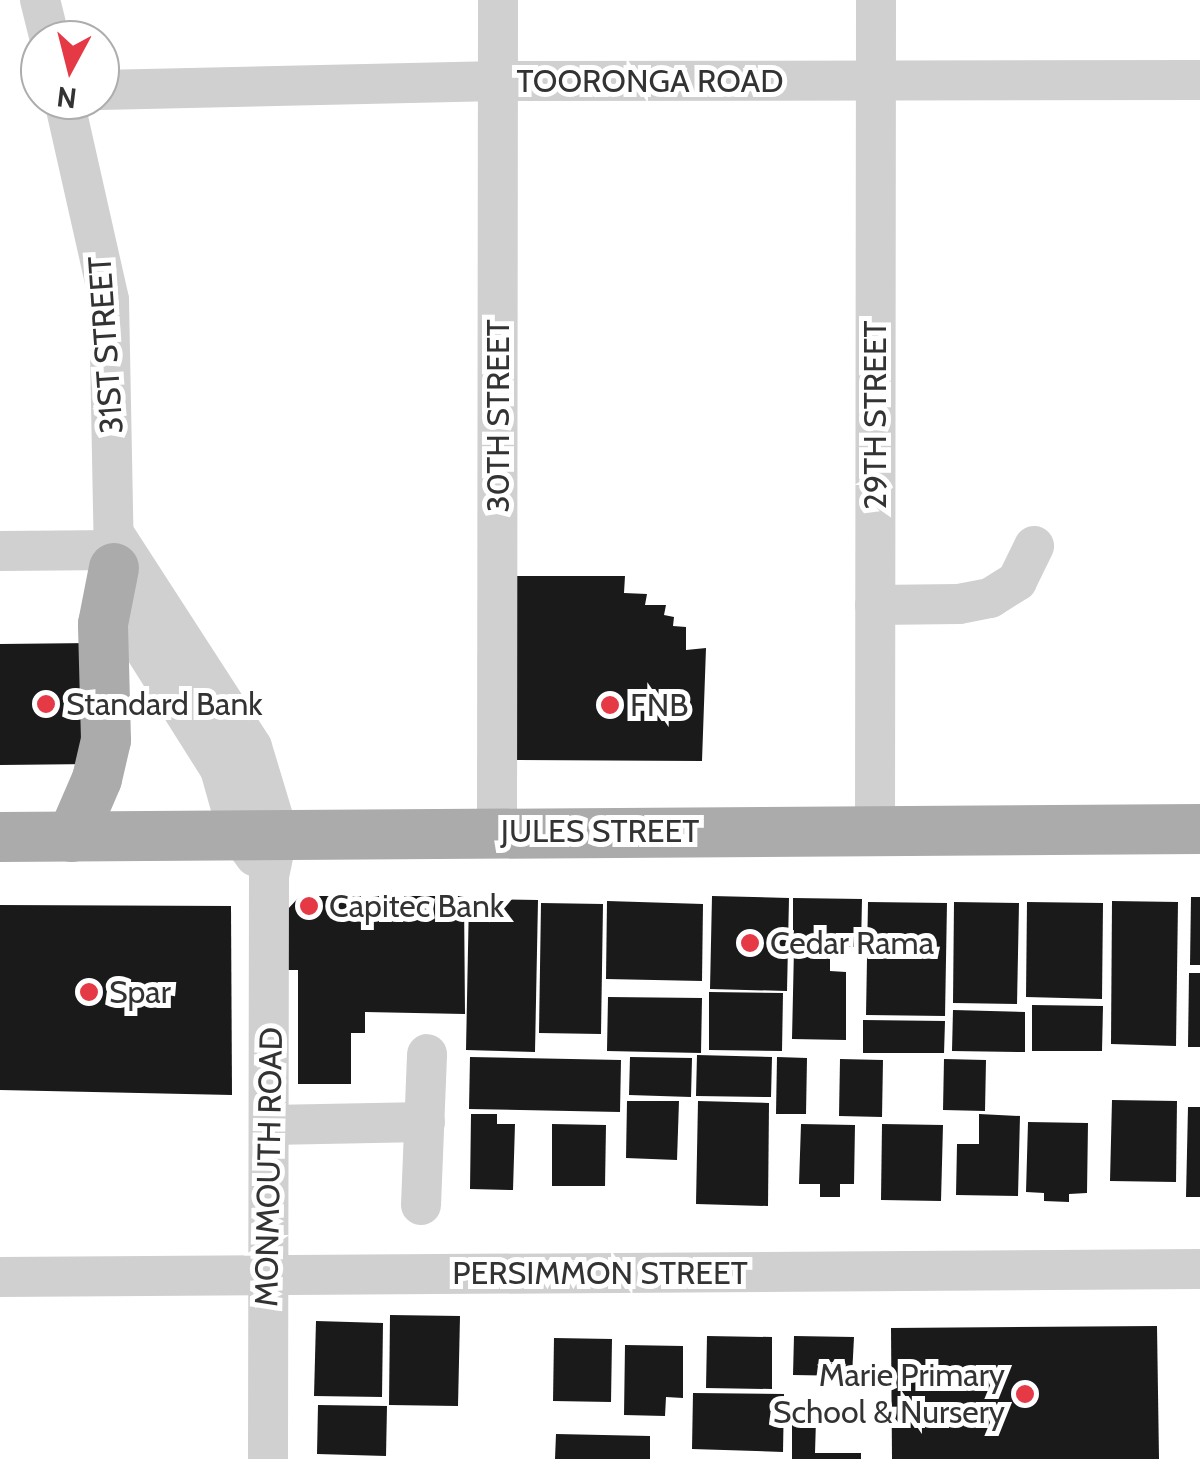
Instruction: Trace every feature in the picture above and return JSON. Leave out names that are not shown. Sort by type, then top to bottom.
[{"type":"main road","points":[[72,838],[97,779],[106,740],[104,602],[115,551]]},
{"type":"main road","name":"JULES STREET","points":[[0,837],[262,847],[497,832],[1200,829]]},
{"type":"street","name":"30TH STREET","points":[[497,832],[498,0]]},
{"type":"street","name":"29TH STREET","points":[[875,830],[876,0]]},
{"type":"street","name":"TOORONGA ROAD","points":[[120,90],[500,82],[1200,80]]},
{"type":"street","name":"31ST STREET","points":[[68,120],[109,300],[115,551],[133,631],[220,769],[262,847]]},
{"type":"street","points":[[875,605],[959,604],[990,598],[1016,581],[1034,546]]},
{"type":"street","points":[[0,552],[115,551]]},
{"type":"street","name":"MONMOUTH ROAD","points":[[262,847],[270,1125],[268,1459]]},
{"type":"street","points":[[421,1205],[426,1054]]},
{"type":"street","points":[[270,1125],[425,1122]]},
{"type":"street","name":"PERSIMMON STREET","points":[[0,1277],[1200,1270]]},
{"type":"building","name":"FNB","points":[[515,576],[625,576],[624,593],[647,594],[645,605],[666,605],[664,615],[674,617],[673,626],[686,627],[686,650],[706,648],[702,761],[517,760]]},
{"type":"building","name":"Standard Bank","points":[[92,643],[93,764],[0,765],[0,644]]},
{"type":"building","points":[[300,896],[464,896],[465,1014],[365,1012],[365,1033],[351,1033],[351,1084],[298,1084],[298,970],[287,970],[287,910]]},
{"type":"building","name":"Cedar Rama","points":[[712,896],[789,898],[787,991],[710,989]]},
{"type":"building","points":[[1191,897],[1200,897],[1200,965],[1190,965]]},
{"type":"building","points":[[793,898],[862,899],[861,947],[793,946]]},
{"type":"building","points":[[469,899],[538,900],[535,1052],[466,1050]]},
{"type":"building","points":[[607,901],[703,904],[702,981],[606,979]]},
{"type":"building","points":[[1112,901],[1178,902],[1176,1046],[1111,1044]]},
{"type":"building","points":[[868,902],[947,903],[945,1016],[866,1015]]},
{"type":"building","points":[[954,902],[1019,903],[1017,1004],[953,1003]]},
{"type":"building","points":[[1027,902],[1103,903],[1102,999],[1026,997]]},
{"type":"building","points":[[541,903],[603,904],[601,1034],[539,1033]]},
{"type":"building","points":[[0,905],[231,906],[232,1095],[0,1090]]},
{"type":"building","points":[[794,948],[830,948],[830,971],[846,972],[846,1040],[792,1039]]},
{"type":"building","points":[[1189,973],[1200,973],[1200,1047],[1188,1047]]},
{"type":"building","points":[[709,992],[783,993],[782,1051],[709,1050]]},
{"type":"building","points":[[608,997],[702,998],[701,1053],[607,1051]]},
{"type":"building","points":[[1032,1005],[1103,1006],[1102,1051],[1032,1051]]},
{"type":"building","points":[[953,1010],[1025,1012],[1025,1052],[952,1051]]},
{"type":"building","points":[[863,1020],[945,1021],[944,1053],[863,1053]]},
{"type":"building","points":[[697,1055],[772,1057],[771,1097],[696,1096]]},
{"type":"building","points":[[470,1057],[621,1060],[620,1112],[469,1109]]},
{"type":"building","points":[[630,1057],[692,1058],[691,1097],[629,1095]]},
{"type":"building","points":[[777,1057],[807,1058],[806,1114],[776,1114]]},
{"type":"building","points":[[840,1059],[883,1060],[882,1117],[839,1116]]},
{"type":"building","points":[[944,1059],[986,1060],[985,1111],[943,1110]]},
{"type":"building","points":[[1112,1100],[1177,1101],[1176,1182],[1110,1181]]},
{"type":"building","points":[[627,1101],[679,1101],[677,1160],[626,1158]]},
{"type":"building","points":[[698,1101],[769,1103],[768,1206],[696,1204]]},
{"type":"building","points":[[1188,1107],[1200,1107],[1200,1197],[1186,1197]]},
{"type":"building","points":[[471,1114],[497,1114],[497,1124],[515,1124],[513,1190],[470,1189]]},
{"type":"building","points":[[979,1114],[1020,1116],[1018,1196],[956,1195],[957,1144],[979,1144]]},
{"type":"building","points":[[1028,1122],[1088,1123],[1087,1193],[1069,1194],[1069,1202],[1044,1201],[1044,1193],[1026,1192]]},
{"type":"building","points":[[552,1124],[606,1125],[605,1186],[552,1186]]},
{"type":"building","points":[[801,1124],[855,1125],[854,1184],[840,1184],[840,1197],[820,1197],[820,1184],[799,1184]]},
{"type":"building","points":[[882,1124],[943,1125],[941,1201],[881,1200]]},
{"type":"building","points":[[390,1315],[460,1316],[458,1406],[389,1405]]},
{"type":"building","points":[[316,1321],[383,1323],[382,1397],[314,1396]]},
{"type":"building","name":"Marie Primary School & Nursery","points":[[1157,1326],[1159,1459],[892,1459],[891,1328]]},
{"type":"building","points":[[707,1336],[772,1337],[772,1389],[706,1388]]},
{"type":"building","points":[[794,1336],[854,1337],[852,1376],[793,1375]]},
{"type":"building","points":[[554,1338],[612,1339],[611,1402],[553,1401]]},
{"type":"building","points":[[625,1345],[683,1346],[683,1398],[666,1397],[665,1416],[624,1415]]},
{"type":"building","points":[[693,1393],[784,1394],[783,1452],[692,1449]]},
{"type":"building","points":[[318,1405],[387,1406],[386,1456],[317,1454]]},
{"type":"building","points":[[792,1420],[816,1420],[815,1453],[861,1453],[861,1459],[792,1459]]},
{"type":"building","points":[[556,1434],[650,1436],[650,1459],[555,1459]]},
{"type":"place","name":"Standard Bank","points":[[46,704]]},
{"type":"place","name":"FNB","points":[[610,705]]},
{"type":"place","name":"Capitec Bank","points":[[309,906]]},
{"type":"place","name":"Cedar Rama","points":[[750,943]]},
{"type":"place","name":"Spar","points":[[89,992]]},
{"type":"place","name":"Marie Primary School & Nursery","points":[[1025,1394]]}]
